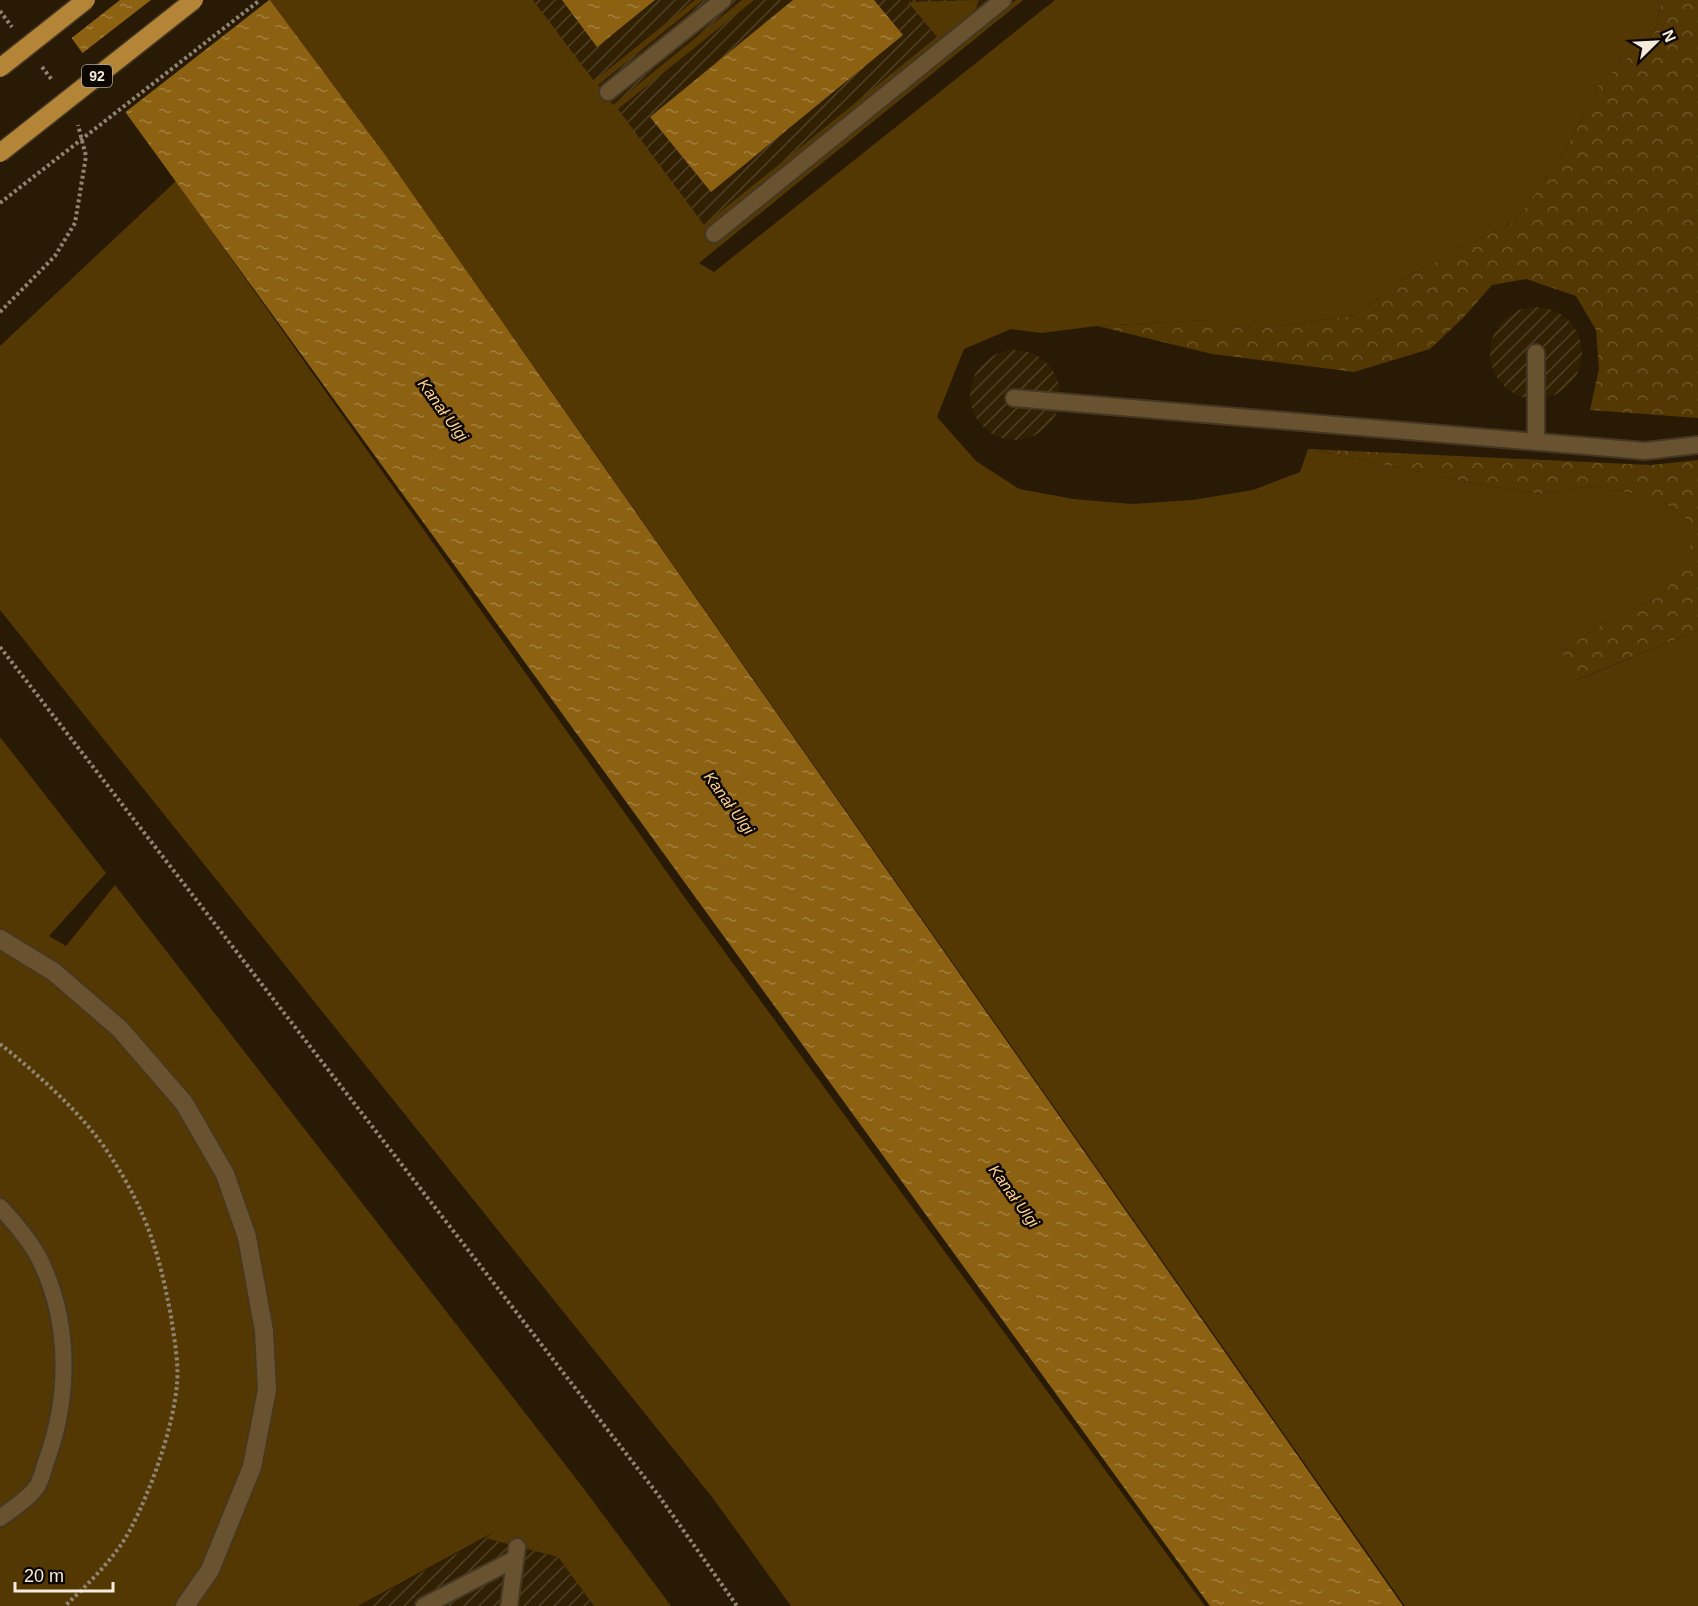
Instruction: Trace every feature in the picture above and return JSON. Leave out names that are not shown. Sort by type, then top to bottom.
[{"type":"main road","points":[[0,68],[86,0]]},
{"type":"main road","name":"92","points":[[0,153],[195,0]]},
{"type":"street","points":[[0,939],[54,972],[120,1029],[184,1103],[225,1174],[247,1236],[264,1331],[267,1390],[252,1467],[210,1570],[185,1606]]},
{"type":"lane","points":[[608,93],[723,0]]},
{"type":"lane","points":[[714,234],[1003,0]]},
{"type":"lane","points":[[1536,353],[1536,442]]},
{"type":"lane","points":[[1014,398],[1646,451],[1698,445]]},
{"type":"lane","points":[[0,1206],[20,1230],[40,1261],[58,1307],[64,1350],[62,1399],[52,1446],[38,1485],[0,1518]]},
{"type":"lane","points":[[424,1606],[516,1553],[509,1606]]},
{"type":"path","points":[[0,203],[260,0]]},
{"type":"path","points":[[0,11],[13,29]]},
{"type":"path","points":[[40,64],[54,82]]},
{"type":"path","points":[[0,312],[55,256],[75,223],[86,156],[76,118]]},
{"type":"path","points":[[0,646],[659,1496],[737,1606]]},
{"type":"path","points":[[0,1044],[57,1093],[110,1155],[143,1212],[160,1259],[175,1341],[177,1383],[166,1441],[130,1530],[88,1584],[65,1606]]},
{"type":"shaded area","points":[[499,0],[1023,0],[699,263]]},
{"type":"shaded area","points":[[1536,307],[1554,310],[1569,320],[1579,335],[1582,353],[1579,371],[1569,386],[1554,396],[1536,399],[1518,396],[1503,386],[1493,371],[1490,353],[1493,335],[1503,320],[1518,310]]},
{"type":"shaded area","points":[[1015,350],[1032,353],[1047,363],[1057,378],[1060,395],[1057,412],[1047,427],[1032,437],[1015,440],[998,437],[983,427],[973,412],[970,395],[973,378],[983,363],[998,353]]},
{"type":"shaded area","points":[[485,1538],[558,1557],[594,1606],[360,1606]]},
{"type":"green space","points":[[270,0],[533,0],[594,81],[695,0],[703,0],[598,85],[613,105],[742,0],[754,0],[618,109],[704,225],[937,37],[908,2],[979,0],[974,14],[708,230],[718,242],[1016,0],[1023,0],[699,263],[714,272],[1055,0],[1662,0],[1654,34],[1600,83],[1561,158],[1515,221],[1408,276],[1356,315],[1259,329],[1205,320],[1097,326],[1041,333],[1011,329],[964,349],[937,417],[976,461],[1019,489],[1074,499],[1132,504],[1193,500],[1253,490],[1300,472],[1308,449],[1488,486],[1541,494],[1592,486],[1636,494],[1666,504],[1689,521],[1692,558],[1661,596],[1606,621],[1562,652],[1575,681],[1698,630],[1698,1606],[1405,1606],[386,156]]},
{"type":"green space","points":[[1662,0],[1698,0],[1698,418],[1590,410],[1599,369],[1596,330],[1576,296],[1526,279],[1492,285],[1463,318],[1430,349],[1354,372],[1212,354],[1097,326],[1206,320],[1259,329],[1356,315],[1408,276],[1515,221],[1561,158],[1600,83],[1654,34]]},
{"type":"green space","points":[[176,181],[688,902],[1205,1606],[791,1606],[712,1497],[0,610],[0,346]]},
{"type":"green space","points":[[1308,449],[1651,465],[1698,460],[1698,630],[1574,681],[1562,652],[1606,621],[1661,596],[1691,558],[1689,521],[1666,504],[1636,494],[1592,486],[1541,494],[1488,486]]},
{"type":"green space","points":[[0,737],[106,873],[49,936],[66,946],[115,885],[581,1485],[671,1606],[594,1606],[558,1557],[485,1538],[494,1532],[358,1606],[0,1606]]},
{"type":"water","name":"Kanał Ulgi","points":[[44,0],[270,0],[386,156],[1403,1606],[1210,1606]]},
{"type":"water","points":[[562,0],[655,0],[597,47]]},
{"type":"water","points":[[793,0],[874,0],[903,35],[711,192],[650,117]]},
{"type":"pier","points":[[41,0],[120,0],[69,40]]},
{"type":"pier","points":[[151,0],[269,0],[123,114],[80,55]]}]
